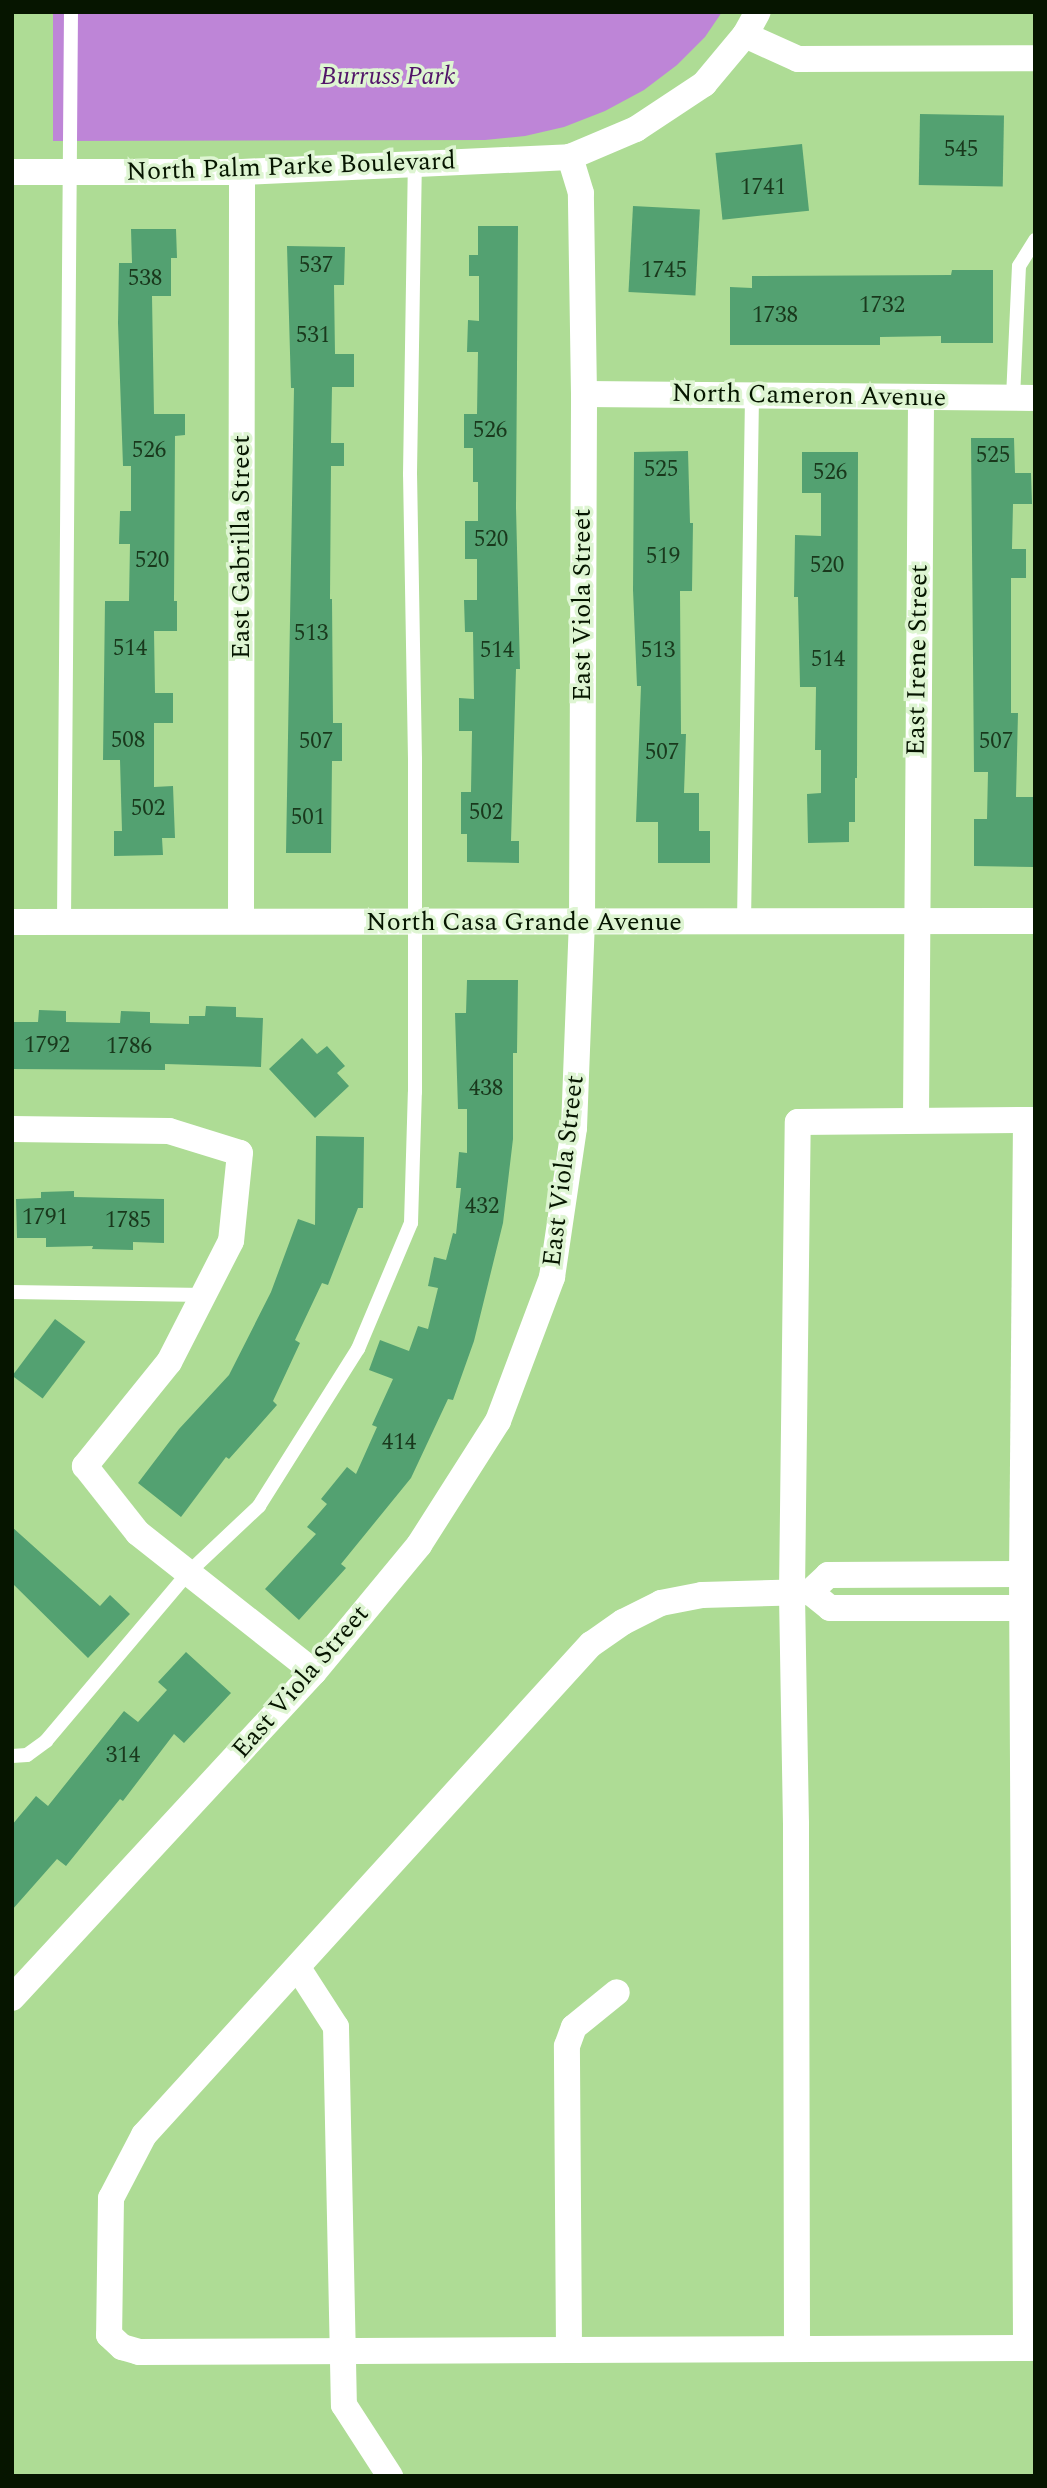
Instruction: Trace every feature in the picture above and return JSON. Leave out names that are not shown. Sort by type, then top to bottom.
[{"type":"street","points":[[570,157],[636,129],[704,84],[751,24],[798,59],[1035,58]]},
{"type":"street","name":"North Palm Parke Boulevard","points":[[12,172],[242,172],[570,157]]},
{"type":"street","name":"East Viola Street","points":[[12,1998],[314,1672],[419,1545],[498,1421],[552,1277],[574,1128],[582,924],[584,394],[581,193],[570,157]]},
{"type":"street","name":"East Gabrilla Street","points":[[241,921],[242,172]]},
{"type":"street","name":"North Cameron Avenue","points":[[584,394],[1024,398]]},
{"type":"street","name":"East Irene Street","points":[[916,1119],[915,921],[921,398]]},
{"type":"street","name":"North Casa Grande Avenue","points":[[12,922],[582,924],[1035,921]]},
{"type":"street","points":[[797,2347],[796,1824],[801,1592],[798,1122],[1031,1120],[1028,1574],[1031,2348],[139,2352],[122,2347],[109,2335],[111,2198],[144,2135],[298,1968],[449,1797],[592,1644],[623,1622],[661,1603],[702,1595],[801,1592],[828,1575],[1028,1574]]},
{"type":"street","points":[[12,1129],[169,1131],[240,1153],[231,1241],[169,1362],[85,1466],[138,1533],[314,1672]]},
{"type":"street","points":[[801,1592],[830,1608],[1029,1608]]},
{"type":"street","points":[[298,1968],[337,2028],[344,2405],[390,2476]]},
{"type":"street","points":[[569,2348],[567,2046],[574,2028],[617,1992]]},
{"type":"lane","points":[[64,922],[71,12]]},
{"type":"lane","points":[[12,1756],[27,1755],[46,1741],[188,1573],[259,1506],[358,1349],[411,1223],[415,923],[410,474],[415,164]]},
{"type":"lane","points":[[1024,398],[1019,267],[1035,240]]},
{"type":"lane","points":[[744,923],[752,396]]},
{"type":"lane","points":[[12,1292],[204,1294]]},
{"type":"green space","name":"Burruss Park","points":[[53,12],[722,12],[705,37],[677,65],[644,90],[605,111],[564,127],[525,136],[485,140],[53,141]]},
{"type":"building","points":[[920,114],[1004,115],[1003,186],[919,185]]},
{"type":"building","points":[[802,144],[809,211],[722,220],[715,153]]},
{"type":"building","points":[[633,206],[700,210],[695,295],[628,292]]},
{"type":"building","points":[[478,226],[518,226],[516,508],[520,669],[516,669],[511,841],[519,841],[519,863],[467,862],[467,834],[461,834],[461,792],[471,792],[472,731],[459,731],[459,698],[474,699],[473,632],[465,632],[464,600],[477,600],[477,559],[465,559],[465,521],[478,521],[478,482],[473,482],[473,448],[464,448],[464,414],[477,414],[478,352],[467,352],[468,320],[479,321],[479,276],[469,276],[469,255],[478,255]]},
{"type":"building","points":[[131,229],[176,229],[177,258],[171,258],[171,296],[152,296],[154,414],[185,414],[185,435],[175,436],[174,601],[177,601],[177,631],[154,631],[155,693],[173,693],[173,723],[154,723],[154,787],[173,786],[175,838],[162,838],[163,855],[114,856],[114,831],[122,831],[120,760],[103,760],[105,601],[129,601],[130,544],[119,544],[120,511],[131,511],[131,466],[123,466],[118,323],[119,263],[132,263]]},
{"type":"building","points":[[287,246],[345,247],[344,285],[334,285],[335,354],[354,354],[354,387],[332,387],[331,443],[344,443],[344,466],[331,466],[333,723],[342,723],[342,761],[332,761],[331,853],[286,853],[294,388],[291,388]]},
{"type":"building","points":[[952,270],[993,270],[993,343],[941,343],[941,336],[880,337],[880,345],[730,345],[730,287],[752,288],[752,276],[951,275]]},
{"type":"building","points":[[971,438],[1014,438],[1015,473],[1031,473],[1032,504],[1013,504],[1012,549],[1026,549],[1026,578],[1011,578],[1011,713],[1018,713],[1016,797],[1035,797],[1034,867],[974,866],[974,819],[987,819],[988,772],[974,772]]},
{"type":"building","points":[[688,451],[690,523],[693,523],[692,591],[680,591],[681,734],[686,734],[684,793],[699,793],[699,831],[710,831],[710,863],[658,863],[658,822],[636,822],[641,686],[637,686],[633,590],[634,452]]},
{"type":"building","points":[[802,452],[858,452],[857,778],[855,822],[849,822],[849,842],[808,843],[807,794],[821,793],[821,750],[815,750],[816,687],[800,687],[798,597],[794,597],[795,535],[821,536],[821,493],[802,493]]},
{"type":"building","points":[[467,980],[518,980],[517,1053],[513,1053],[513,1139],[503,1223],[474,1341],[453,1400],[448,1399],[411,1478],[341,1564],[346,1568],[299,1620],[265,1589],[316,1534],[307,1527],[327,1504],[321,1499],[347,1467],[356,1474],[377,1427],[372,1425],[393,1379],[369,1370],[380,1340],[409,1351],[418,1326],[428,1329],[438,1288],[428,1286],[434,1257],[446,1260],[453,1233],[456,1234],[461,1188],[456,1188],[459,1152],[467,1153],[467,1109],[458,1109],[455,1013],[466,1013]]},
{"type":"building","points":[[206,1006],[236,1007],[236,1017],[263,1018],[261,1067],[165,1064],[165,1070],[12,1069],[12,1022],[38,1022],[39,1010],[66,1011],[66,1022],[120,1023],[121,1011],[150,1012],[150,1023],[189,1024],[189,1016],[205,1016]]},
{"type":"building","points":[[302,1038],[317,1054],[327,1046],[345,1066],[337,1073],[349,1086],[315,1118],[269,1069]]},
{"type":"building","points":[[316,1136],[364,1137],[363,1208],[358,1208],[328,1285],[322,1283],[295,1340],[300,1343],[273,1401],[277,1405],[229,1459],[226,1457],[181,1517],[138,1483],[179,1429],[229,1375],[271,1292],[298,1219],[315,1225]]},
{"type":"building","points":[[74,1191],[74,1197],[164,1199],[164,1243],[133,1242],[133,1250],[92,1249],[93,1246],[46,1247],[46,1238],[17,1238],[16,1199],[41,1198],[41,1192]]},
{"type":"building","points":[[55,1319],[85,1342],[43,1399],[12,1376]]},
{"type":"building","points":[[12,1527],[100,1606],[110,1595],[130,1614],[88,1658],[12,1583]]},
{"type":"building","points":[[186,1652],[231,1693],[184,1743],[174,1734],[123,1801],[120,1799],[66,1866],[57,1859],[12,1910],[12,1825],[36,1796],[48,1806],[124,1711],[138,1722],[167,1690],[158,1682]]}]
